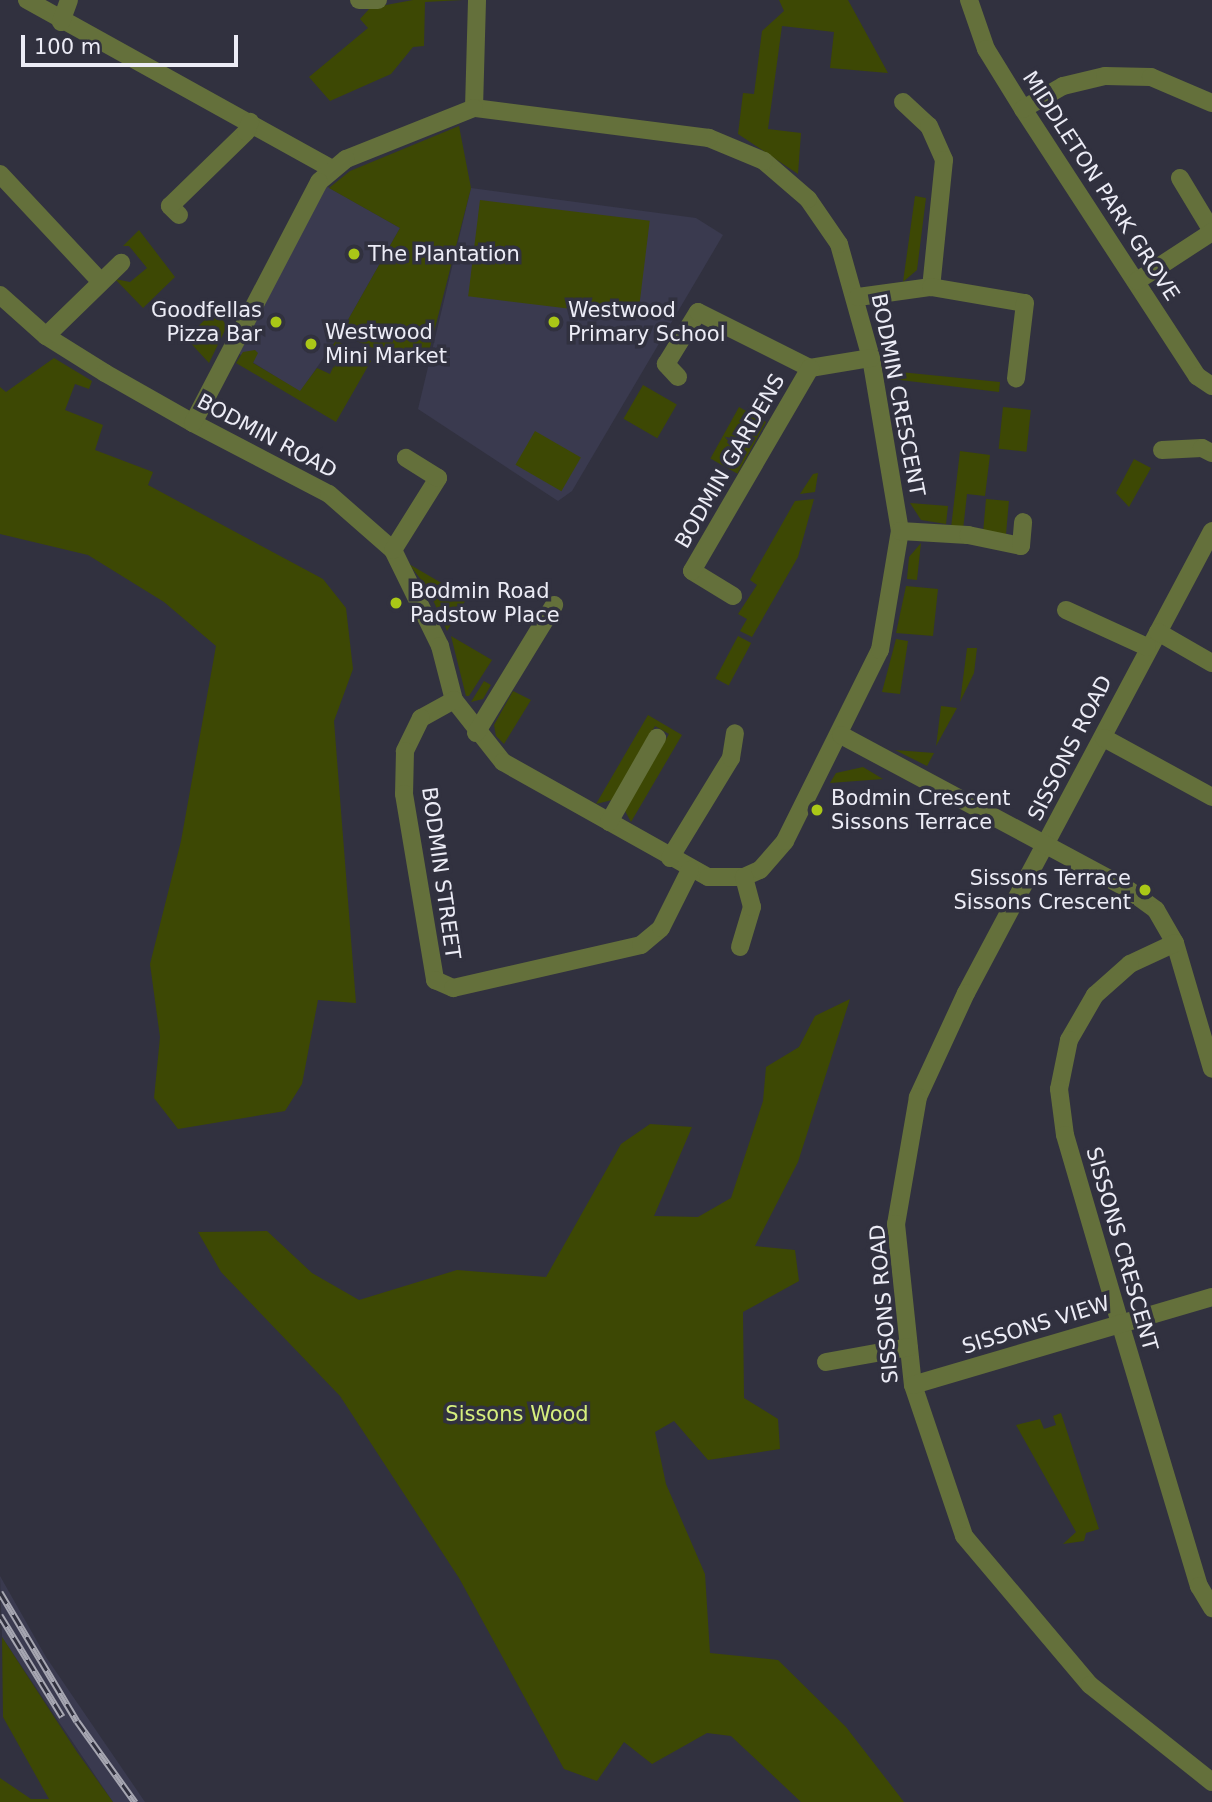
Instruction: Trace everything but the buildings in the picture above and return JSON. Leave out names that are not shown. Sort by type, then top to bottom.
[{"type":"street","points":[[27,0],[61,22],[250,122],[330,168],[319,182],[193,423]]},
{"type":"street","points":[[61,22],[69,0]]},
{"type":"street","points":[[359,0],[378,0]]},
{"type":"street","points":[[474,108],[477,0]]},
{"type":"street","name":"MIDDLETON PARK GROVE","points":[[969,0],[986,49],[1023,109],[1197,376],[1212,386]]},
{"type":"street","points":[[1023,109],[1063,86],[1105,76],[1151,77],[1212,103]]},
{"type":"street","points":[[903,103],[929,126],[944,160],[931,287]]},
{"type":"street","name":"BODMIN CRESCENT","points":[[330,168],[474,108],[709,138],[764,160],[808,199],[839,244],[858,297],[871,358],[900,531],[880,650],[841,735],[785,841],[760,870],[744,877]]},
{"type":"street","points":[[179,215],[170,206],[246,132],[250,122]]},
{"type":"street","points":[[0,174],[100,281]]},
{"type":"street","points":[[1137,281],[1212,232],[1180,178]]},
{"type":"street","points":[[46,336],[121,263]]},
{"type":"street","points":[[858,297],[931,287],[1025,303],[1016,378]]},
{"type":"street","name":"BODMIN ROAD","points":[[0,295],[46,336],[193,423],[329,494],[393,550],[440,646],[454,700],[476,733],[503,762],[690,870],[708,877],[744,877]]},
{"type":"street","points":[[678,377],[666,364],[698,312],[810,368],[871,358]]},
{"type":"street","name":"BODMIN GARDENS","points":[[733,596],[692,571],[810,368]]},
{"type":"street","points":[[1162,450],[1202,448],[1212,453]]},
{"type":"street","points":[[393,550],[438,478],[406,458]]},
{"type":"street","points":[[900,531],[968,535],[1018,554],[1023,522]]},
{"type":"street","name":"SISSONS ROAD","points":[[1212,531],[966,993],[918,1097],[896,1224],[913,1385],[964,1536],[1090,1685],[1212,1782]]},
{"type":"street","points":[[476,733],[554,605]]},
{"type":"street","points":[[1066,610],[1212,663]]},
{"type":"street","name":"BODMIN STREET","points":[[454,700],[421,718],[405,751],[404,794],[435,980],[453,988],[641,945],[661,929],[690,870]]},
{"type":"street","points":[[670,858],[732,758],[735,733]]},
{"type":"street","points":[[841,735],[1126,888],[1156,910],[1175,943],[1208,1043],[1212,1069]]},
{"type":"street","points":[[609,822],[657,738]]},
{"type":"street","points":[[1104,738],[1212,797]]},
{"type":"street","points":[[740,947],[752,907],[744,877]]},
{"type":"street","name":"SISSONS CRESCENT","points":[[1175,943],[1130,964],[1095,995],[1069,1040],[1059,1089],[1065,1135],[1120,1324],[1199,1586],[1212,1608]]},
{"type":"street","name":"SISSONS VIEW","points":[[913,1385],[1212,1297]]},
{"type":"street","points":[[826,1362],[909,1346]]},
{"type":"shaded area","points":[[319,182],[400,228],[340,334],[300,392],[230,348]]},
{"type":"shaded area","name":"Westwood Primary School","points":[[471,188],[696,218],[723,235],[572,491],[558,501],[418,409]]},
{"type":"shaded area","points":[[0,1576],[46,1657],[145,1802],[113,1802],[2,1637]]},
{"type":"green space","points":[[413,0],[463,0],[425,2],[424,46],[413,47],[391,74],[330,101],[309,77],[368,28],[360,19],[370,8]]},
{"type":"green space","points":[[779,0],[848,0],[888,73],[830,68],[834,32],[782,26],[768,129],[801,133],[798,174],[738,134],[743,93],[754,94],[762,31],[784,11]]},
{"type":"green space","points":[[459,126],[471,188],[426,363],[397,358],[340,334],[400,228],[329,188],[350,171]]},
{"type":"green space","points":[[915,196],[926,198],[917,270],[903,282]]},
{"type":"green space","points":[[480,200],[650,221],[638,317],[468,296]]},
{"type":"green space","points":[[139,230],[175,277],[143,308],[115,279],[130,282],[147,268],[129,246],[123,246]]},
{"type":"green space","points":[[215,310],[227,326],[209,363],[186,338]]},
{"type":"green space","points":[[336,340],[371,361],[336,422],[236,363],[243,352],[255,350],[258,353],[253,363],[300,391],[317,368],[330,374],[341,350],[333,345]]},
{"type":"green space","points":[[54,358],[92,381],[89,389],[75,384],[65,410],[103,425],[95,450],[153,472],[148,485],[323,579],[346,608],[353,669],[334,721],[356,1003],[318,1000],[302,1084],[285,1111],[178,1129],[154,1098],[160,1037],[150,964],[181,841],[216,646],[164,602],[88,555],[0,534],[0,387],[6,392]]},
{"type":"green space","points":[[890,371],[1000,382],[999,392],[892,379]]},
{"type":"green space","points":[[643,385],[677,404],[657,438],[624,419]]},
{"type":"green space","points":[[739,407],[766,422],[738,474],[710,459]]},
{"type":"green space","points":[[1003,407],[1031,410],[1026,452],[999,449]]},
{"type":"green space","points":[[535,431],[581,457],[561,491],[516,465]]},
{"type":"green space","points":[[960,451],[990,455],[985,496],[967,494],[963,530],[951,528]]},
{"type":"green space","points":[[1134,459],[1151,468],[1129,507],[1116,493]]},
{"type":"green space","points":[[818,473],[815,492],[800,494],[813,474]]},
{"type":"green space","points":[[814,499],[798,557],[752,637],[740,631],[747,619],[738,614],[757,585],[750,580],[795,501]]},
{"type":"green space","points":[[986,499],[1009,501],[1006,535],[983,533]]},
{"type":"green space","points":[[910,503],[948,506],[946,524],[921,520]]},
{"type":"green space","points":[[921,543],[917,580],[907,579],[909,557]]},
{"type":"green space","points":[[409,564],[467,598],[447,631],[428,589]]},
{"type":"green space","points":[[906,586],[938,589],[933,636],[896,633]]},
{"type":"green space","points":[[451,636],[492,660],[469,696],[466,696]]},
{"type":"green space","points":[[738,636],[751,643],[729,685],[715,678]]},
{"type":"green space","points":[[896,639],[908,641],[900,694],[882,692]]},
{"type":"green space","points":[[967,648],[977,648],[974,673],[960,702]]},
{"type":"green space","points":[[484,681],[491,685],[483,699],[471,702]]},
{"type":"green space","points":[[513,691],[531,700],[504,744],[496,736],[494,725]]},
{"type":"green space","points":[[941,706],[957,708],[936,746],[937,739]]},
{"type":"green space","points":[[648,715],[682,735],[631,822],[624,809],[669,734],[655,726],[612,800],[596,804]]},
{"type":"green space","points":[[895,750],[934,753],[927,766]]},
{"type":"green space","points":[[863,767],[883,779],[830,783],[836,773]]},
{"type":"green space","name":"Sissons Wood","points":[[850,999],[798,1162],[755,1246],[795,1250],[799,1281],[743,1312],[744,1398],[778,1419],[780,1449],[708,1460],[674,1421],[655,1432],[666,1484],[705,1574],[710,1653],[778,1660],[846,1727],[904,1802],[801,1802],[731,1736],[707,1733],[652,1764],[624,1742],[597,1781],[564,1769],[459,1578],[340,1396],[221,1272],[198,1232],[267,1231],[312,1273],[359,1300],[457,1270],[546,1277],[621,1144],[650,1124],[692,1127],[654,1216],[698,1217],[731,1198],[763,1101],[766,1067],[799,1047],[815,1016]]},
{"type":"green space","points":[[1061,1413],[1099,1529],[1086,1533],[1084,1541],[1063,1544],[1076,1532],[1016,1425],[1040,1419],[1044,1429],[1056,1425],[1053,1416]]},
{"type":"green space","points":[[2,1637],[113,1802],[0,1802],[0,1778],[31,1799],[49,1799],[3,1717]]},
{"type":"railway","points":[[0,1592],[77,1721],[135,1802]]},
{"type":"railway","points":[[0,1615],[62,1716]]},
{"type":"place","name":"The Plantation","points":[[354,254]]},
{"type":"place","name":"Goodfellas Pizza Bar","points":[[276,322]]},
{"type":"place","name":"Westwood Primary School","points":[[554,322]]},
{"type":"place","name":"Westwood Mini Market","points":[[311,344]]},
{"type":"place","name":"Bodmin Road Padstow Place","points":[[396,603]]},
{"type":"place","name":"Bodmin Crescent Sissons Terrace","points":[[817,810]]},
{"type":"place","name":"Sissons Terrace Sissons Crescent","points":[[1145,890]]}]
